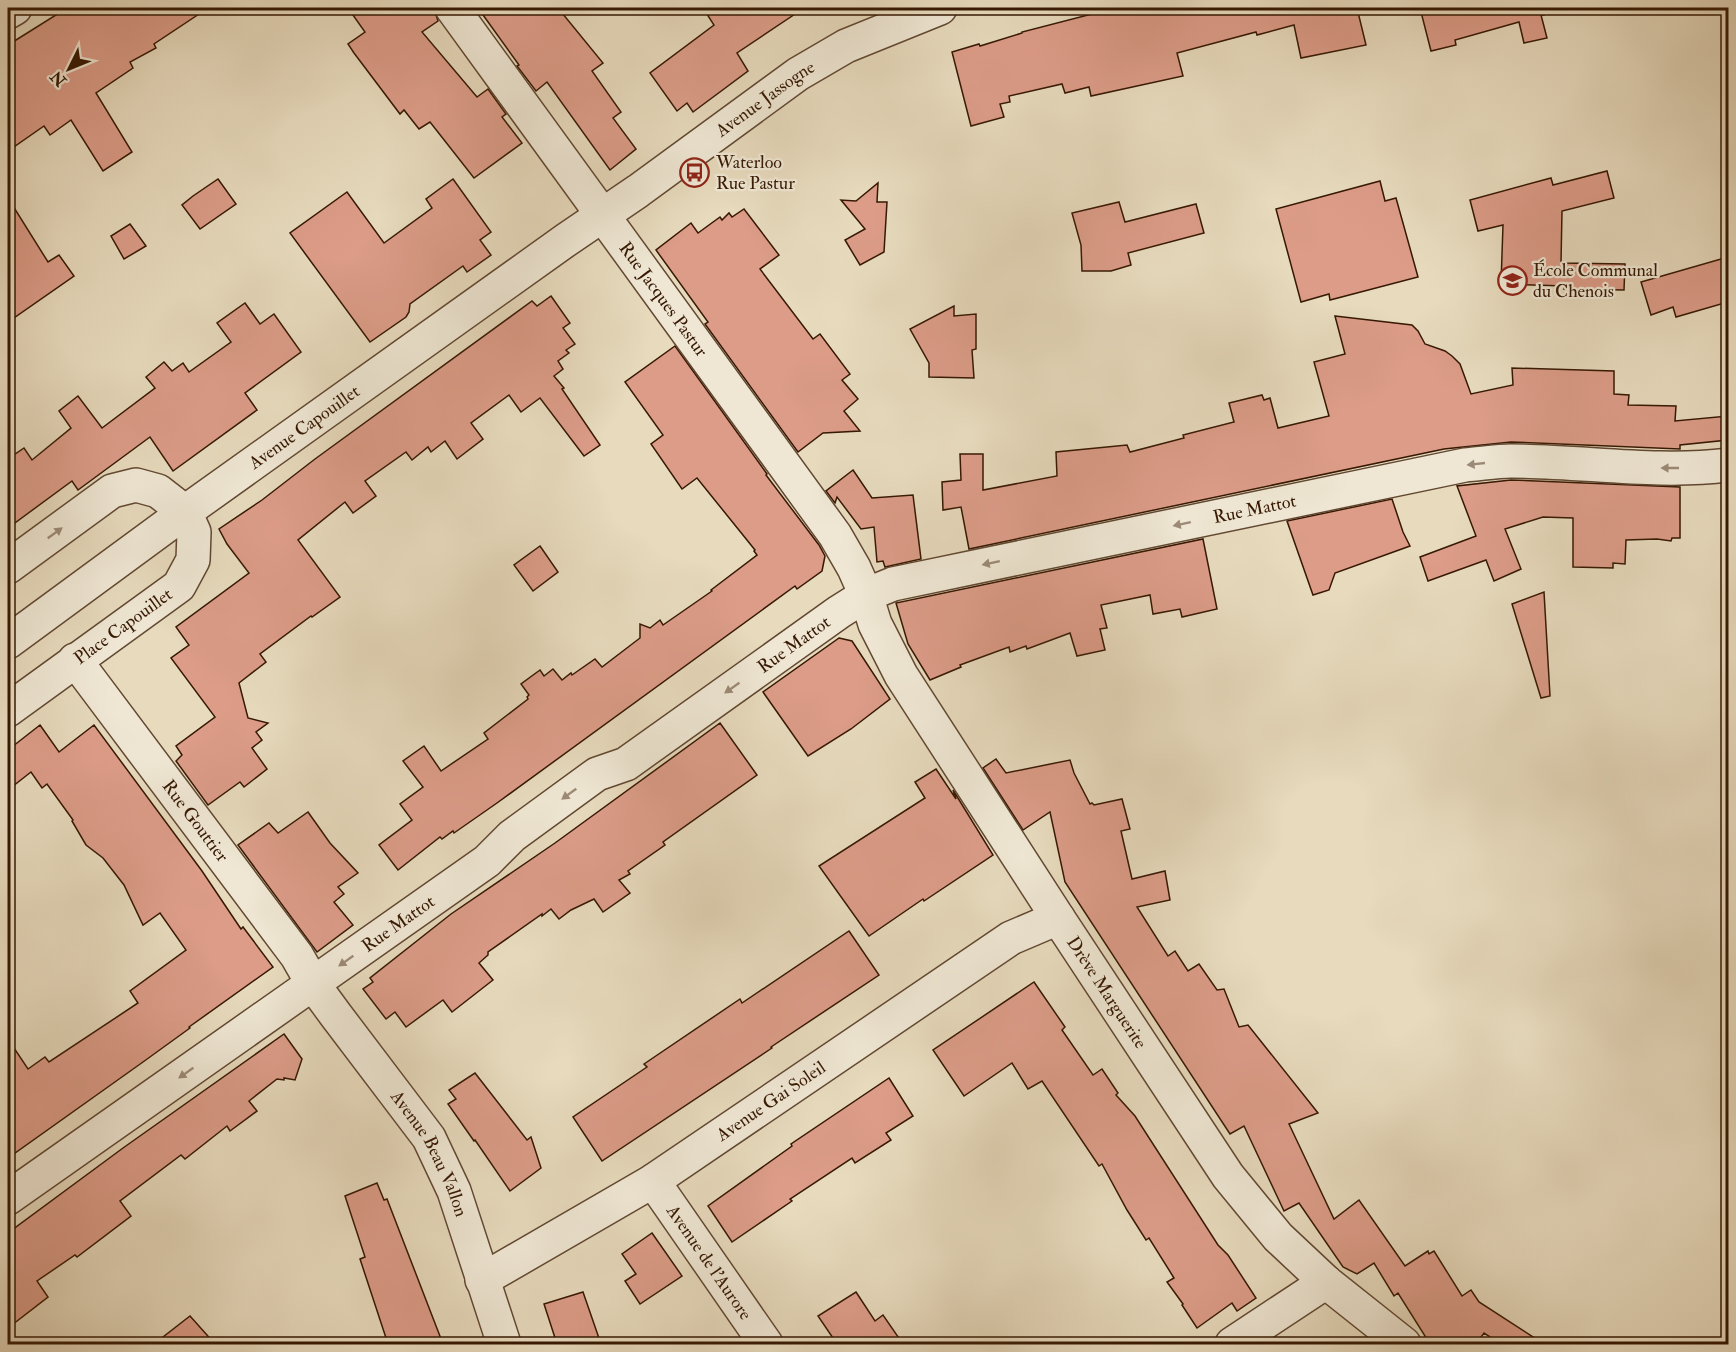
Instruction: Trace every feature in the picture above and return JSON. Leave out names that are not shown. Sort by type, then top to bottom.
[{"type":"street","points":[[8,12],[15,8]]},
{"type":"street","name":"Rue Jacques Pastur","points":[[452,8],[835,535],[866,595]]},
{"type":"street","name":"Avenue Jassogne","points":[[603,215],[686,158],[798,74],[846,46],[905,20],[940,8]]},
{"type":"street","name":"Avenue Capouillet","points":[[8,642],[185,512],[603,215]]},
{"type":"street","name":"Rue Mattot","points":[[8,1198],[487,861],[512,836],[597,774],[626,764],[866,595],[893,584],[1465,465],[1509,461],[1652,468],[1704,468],[1728,465]]},
{"type":"street","points":[[8,567],[112,491],[136,486],[158,491],[185,512]]},
{"type":"street","name":"Place Capouillet","points":[[8,710],[179,586],[193,560],[194,532],[185,512]]},
{"type":"street","name":"Drève Marguerite","points":[[866,595],[875,624],[901,675],[1228,1176],[1278,1238],[1326,1282],[1404,1344]]},
{"type":"street","name":"Rue Gouttier","points":[[75,660],[290,947],[313,984]]},
{"type":"street","name":"Avenue Gai Soleil","points":[[482,1280],[653,1181],[1011,938],[1058,918]]},
{"type":"street","name":"Avenue Beau Vallon","points":[[313,984],[429,1138],[454,1191],[504,1344]]},
{"type":"street","name":"Avenue de l'Aurore","points":[[653,1181],[766,1344]]},
{"type":"street","points":[[1232,1344],[1326,1282]]},
{"type":"building","points":[[67,8],[208,8],[154,44],[156,48],[130,62],[133,68],[96,93],[132,152],[103,171],[71,120],[50,135],[44,126],[8,151],[8,45]]},
{"type":"building","points":[[348,8],[434,8],[438,21],[422,32],[477,97],[488,89],[506,114],[502,117],[522,143],[474,178],[430,122],[419,129],[404,110],[400,114],[354,53],[348,44],[365,32]]},
{"type":"building","points":[[478,8],[558,8],[603,63],[592,71],[621,112],[613,118],[636,149],[610,170],[547,82],[536,91]]},
{"type":"building","points":[[703,8],[804,8],[737,53],[748,71],[693,112],[687,103],[677,111],[650,73],[714,25]]},
{"type":"building","points":[[1115,8],[1357,8],[1366,45],[1301,58],[1294,25],[1257,35],[1256,32],[1177,53],[1183,76],[1091,96],[1089,87],[1065,93],[1062,84],[1009,96],[1010,102],[1000,104],[1004,117],[971,126],[952,52]]},
{"type":"building","points":[[1420,8],[1543,8],[1544,15],[1541,15],[1547,38],[1524,43],[1519,22],[1455,40],[1456,45],[1431,51]]},
{"type":"building","points":[[1607,171],[1614,198],[1562,211],[1561,263],[1625,264],[1624,290],[1564,289],[1565,286],[1501,284],[1503,225],[1478,231],[1470,200],[1551,178],[1553,185]]},
{"type":"building","points":[[218,179],[236,204],[200,229],[182,205]]},
{"type":"building","points":[[453,179],[491,232],[480,240],[491,255],[467,272],[463,266],[410,304],[406,317],[370,342],[290,233],[347,192],[384,243],[432,208],[426,199]]},
{"type":"building","points":[[1380,181],[1385,201],[1396,198],[1418,277],[1330,300],[1329,294],[1301,302],[1276,209]]},
{"type":"building","points":[[878,183],[877,202],[887,202],[884,252],[860,265],[845,240],[865,229],[841,200],[856,201]]},
{"type":"building","points":[[8,198],[48,262],[59,255],[74,276],[8,322]]},
{"type":"building","points":[[1119,202],[1125,222],[1196,204],[1204,233],[1128,253],[1131,265],[1111,271],[1082,271],[1081,245],[1072,213]]},
{"type":"building","points":[[744,209],[779,255],[760,269],[813,339],[820,334],[850,374],[842,380],[858,399],[844,411],[860,431],[823,433],[798,452],[705,324],[708,322],[656,250],[691,223],[698,233],[720,217],[722,220],[729,213],[732,217]]},
{"type":"building","points":[[130,224],[146,246],[124,259],[111,236]]},
{"type":"building","points":[[1728,257],[1728,302],[1676,317],[1673,307],[1651,315],[1641,282]]},
{"type":"building","points":[[551,296],[570,323],[563,328],[575,344],[566,350],[569,353],[558,361],[563,369],[554,376],[600,445],[584,456],[540,398],[521,412],[509,395],[471,423],[483,439],[457,459],[445,441],[431,452],[428,447],[412,460],[406,452],[365,481],[376,496],[353,513],[345,502],[298,540],[340,597],[260,654],[266,662],[239,683],[248,718],[268,723],[256,732],[262,740],[252,748],[267,769],[244,787],[240,782],[208,805],[176,761],[182,755],[176,746],[215,717],[171,658],[189,645],[176,627],[249,573],[227,544],[219,529],[262,500],[532,301],[537,306]]},
{"type":"building","points":[[245,303],[260,324],[274,314],[301,352],[245,393],[257,410],[173,471],[150,437],[78,490],[72,481],[8,528],[8,459],[24,448],[32,460],[71,428],[59,411],[78,396],[102,428],[155,388],[146,377],[164,362],[172,371],[183,363],[189,372],[231,342],[217,323]]},
{"type":"building","points":[[954,306],[954,316],[976,314],[976,349],[972,350],[974,378],[929,377],[929,363],[910,329]]},
{"type":"building","points":[[1335,316],[1412,325],[1425,344],[1445,351],[1460,364],[1471,394],[1513,385],[1512,368],[1614,371],[1614,394],[1629,395],[1628,405],[1676,406],[1675,421],[1728,416],[1728,440],[1680,445],[1680,449],[1511,442],[1444,449],[969,549],[961,507],[943,510],[942,482],[961,480],[960,454],[983,454],[983,490],[1057,476],[1056,452],[1127,445],[1130,452],[1234,422],[1229,403],[1262,395],[1264,400],[1270,398],[1278,428],[1329,416],[1314,362],[1345,354]]},
{"type":"building","points":[[675,346],[766,475],[819,545],[825,556],[822,571],[797,589],[795,586],[497,803],[454,833],[453,831],[442,839],[440,837],[398,870],[379,845],[412,820],[400,804],[423,787],[403,761],[424,746],[441,771],[488,739],[484,733],[528,699],[529,695],[521,684],[540,670],[544,676],[553,669],[562,680],[595,659],[602,667],[640,638],[640,624],[650,628],[660,620],[663,625],[712,591],[757,555],[697,478],[682,489],[651,444],[663,435],[625,382]]},
{"type":"building","points":[[853,470],[872,498],[913,495],[921,559],[885,567],[883,561],[877,562],[874,527],[861,529],[837,497],[835,503],[826,491]]},
{"type":"building","points":[[1511,480],[1680,487],[1680,538],[1672,538],[1671,541],[1626,540],[1625,564],[1613,563],[1613,568],[1573,567],[1573,518],[1543,517],[1505,529],[1521,569],[1494,581],[1486,560],[1428,581],[1420,557],[1476,536],[1457,486]]},
{"type":"building","points":[[1392,499],[1410,546],[1335,573],[1329,590],[1313,595],[1287,521]]},
{"type":"building","points":[[1203,539],[1217,609],[1182,617],[1180,609],[1153,614],[1150,595],[1101,605],[1107,628],[1100,629],[1105,650],[1077,656],[1070,633],[1027,649],[1026,646],[1010,652],[1009,647],[960,665],[961,667],[930,680],[908,644],[896,603]]},
{"type":"building","points":[[540,546],[558,572],[533,591],[514,565]]},
{"type":"building","points":[[1544,592],[1550,696],[1541,698],[1512,604]]},
{"type":"building","points":[[839,638],[852,641],[890,699],[851,729],[808,756],[763,692]]},
{"type":"building","points":[[720,723],[757,775],[663,842],[665,845],[628,871],[630,874],[619,880],[630,893],[603,912],[594,899],[571,910],[559,919],[551,909],[542,916],[542,914],[488,952],[488,955],[479,963],[493,980],[452,1012],[443,1000],[406,1027],[395,1012],[386,1019],[363,989],[373,982],[370,978],[451,914],[555,843]]},
{"type":"building","points":[[40,725],[59,752],[94,725],[202,871],[241,929],[243,927],[273,967],[8,1158],[8,1039],[28,1069],[45,1057],[49,1062],[138,1003],[130,991],[186,950],[160,913],[143,925],[124,885],[103,858],[86,845],[73,820],[47,784],[42,788],[31,772],[8,790],[8,750]]},
{"type":"building","points":[[996,759],[1006,773],[1070,760],[1090,804],[1122,799],[1130,829],[1121,831],[1132,879],[1165,871],[1170,900],[1137,907],[1168,956],[1175,951],[1188,971],[1199,964],[1217,990],[1224,989],[1239,1027],[1248,1025],[1318,1113],[1289,1124],[1334,1219],[1359,1200],[1405,1266],[1428,1251],[1429,1254],[1434,1251],[1462,1296],[1471,1290],[1479,1302],[1544,1344],[1501,1344],[1484,1333],[1476,1344],[1430,1344],[1398,1293],[1394,1296],[1374,1263],[1357,1274],[1343,1267],[1299,1203],[1284,1211],[1244,1126],[1230,1134],[1065,882],[1050,812],[1023,830],[983,768]]},
{"type":"building","points":[[936,769],[956,799],[953,790],[993,855],[869,936],[819,866],[925,798],[915,782]]},
{"type":"building","points":[[308,812],[330,843],[358,873],[338,887],[344,894],[334,902],[353,925],[317,952],[238,845],[269,823],[278,833]]},
{"type":"building","points":[[849,931],[879,975],[602,1161],[573,1117],[647,1067],[644,1064],[740,999],[742,1003]]},
{"type":"building","points":[[1034,982],[1065,1027],[1062,1030],[1093,1075],[1102,1069],[1118,1093],[1116,1095],[1135,1116],[1218,1245],[1228,1255],[1256,1298],[1237,1311],[1232,1303],[1197,1328],[1167,1282],[1174,1278],[1149,1238],[1146,1240],[1102,1164],[1099,1166],[1042,1081],[1028,1089],[1012,1063],[964,1096],[933,1050]]},
{"type":"building","points":[[284,1034],[302,1059],[295,1080],[277,1079],[249,1101],[257,1111],[230,1131],[227,1126],[185,1159],[181,1155],[120,1201],[131,1216],[77,1257],[75,1255],[37,1281],[48,1297],[8,1328],[8,1233]]},
{"type":"building","points":[[475,1073],[527,1140],[531,1137],[541,1168],[510,1191],[448,1104],[456,1099],[449,1090]]},
{"type":"building","points":[[889,1078],[913,1116],[886,1133],[891,1140],[855,1163],[852,1158],[790,1199],[792,1201],[732,1242],[708,1206],[792,1146],[791,1144]]},
{"type":"building","points":[[377,1183],[384,1200],[387,1199],[443,1344],[388,1344],[360,1259],[365,1257],[345,1196]]},
{"type":"building","points":[[652,1233],[682,1276],[640,1304],[625,1281],[636,1274],[622,1254]]},
{"type":"building","points":[[583,1292],[601,1344],[557,1344],[544,1304]]},
{"type":"building","points":[[856,1292],[875,1321],[883,1315],[903,1344],[837,1344],[818,1316]]},
{"type":"building","points":[[190,1316],[215,1344],[154,1344]]},
{"type":"place","name":"Waterloo Rue Pastur","points":[[695,172]]},
{"type":"place","name":"École Communal du Chenois","points":[[1512,280]]}]
